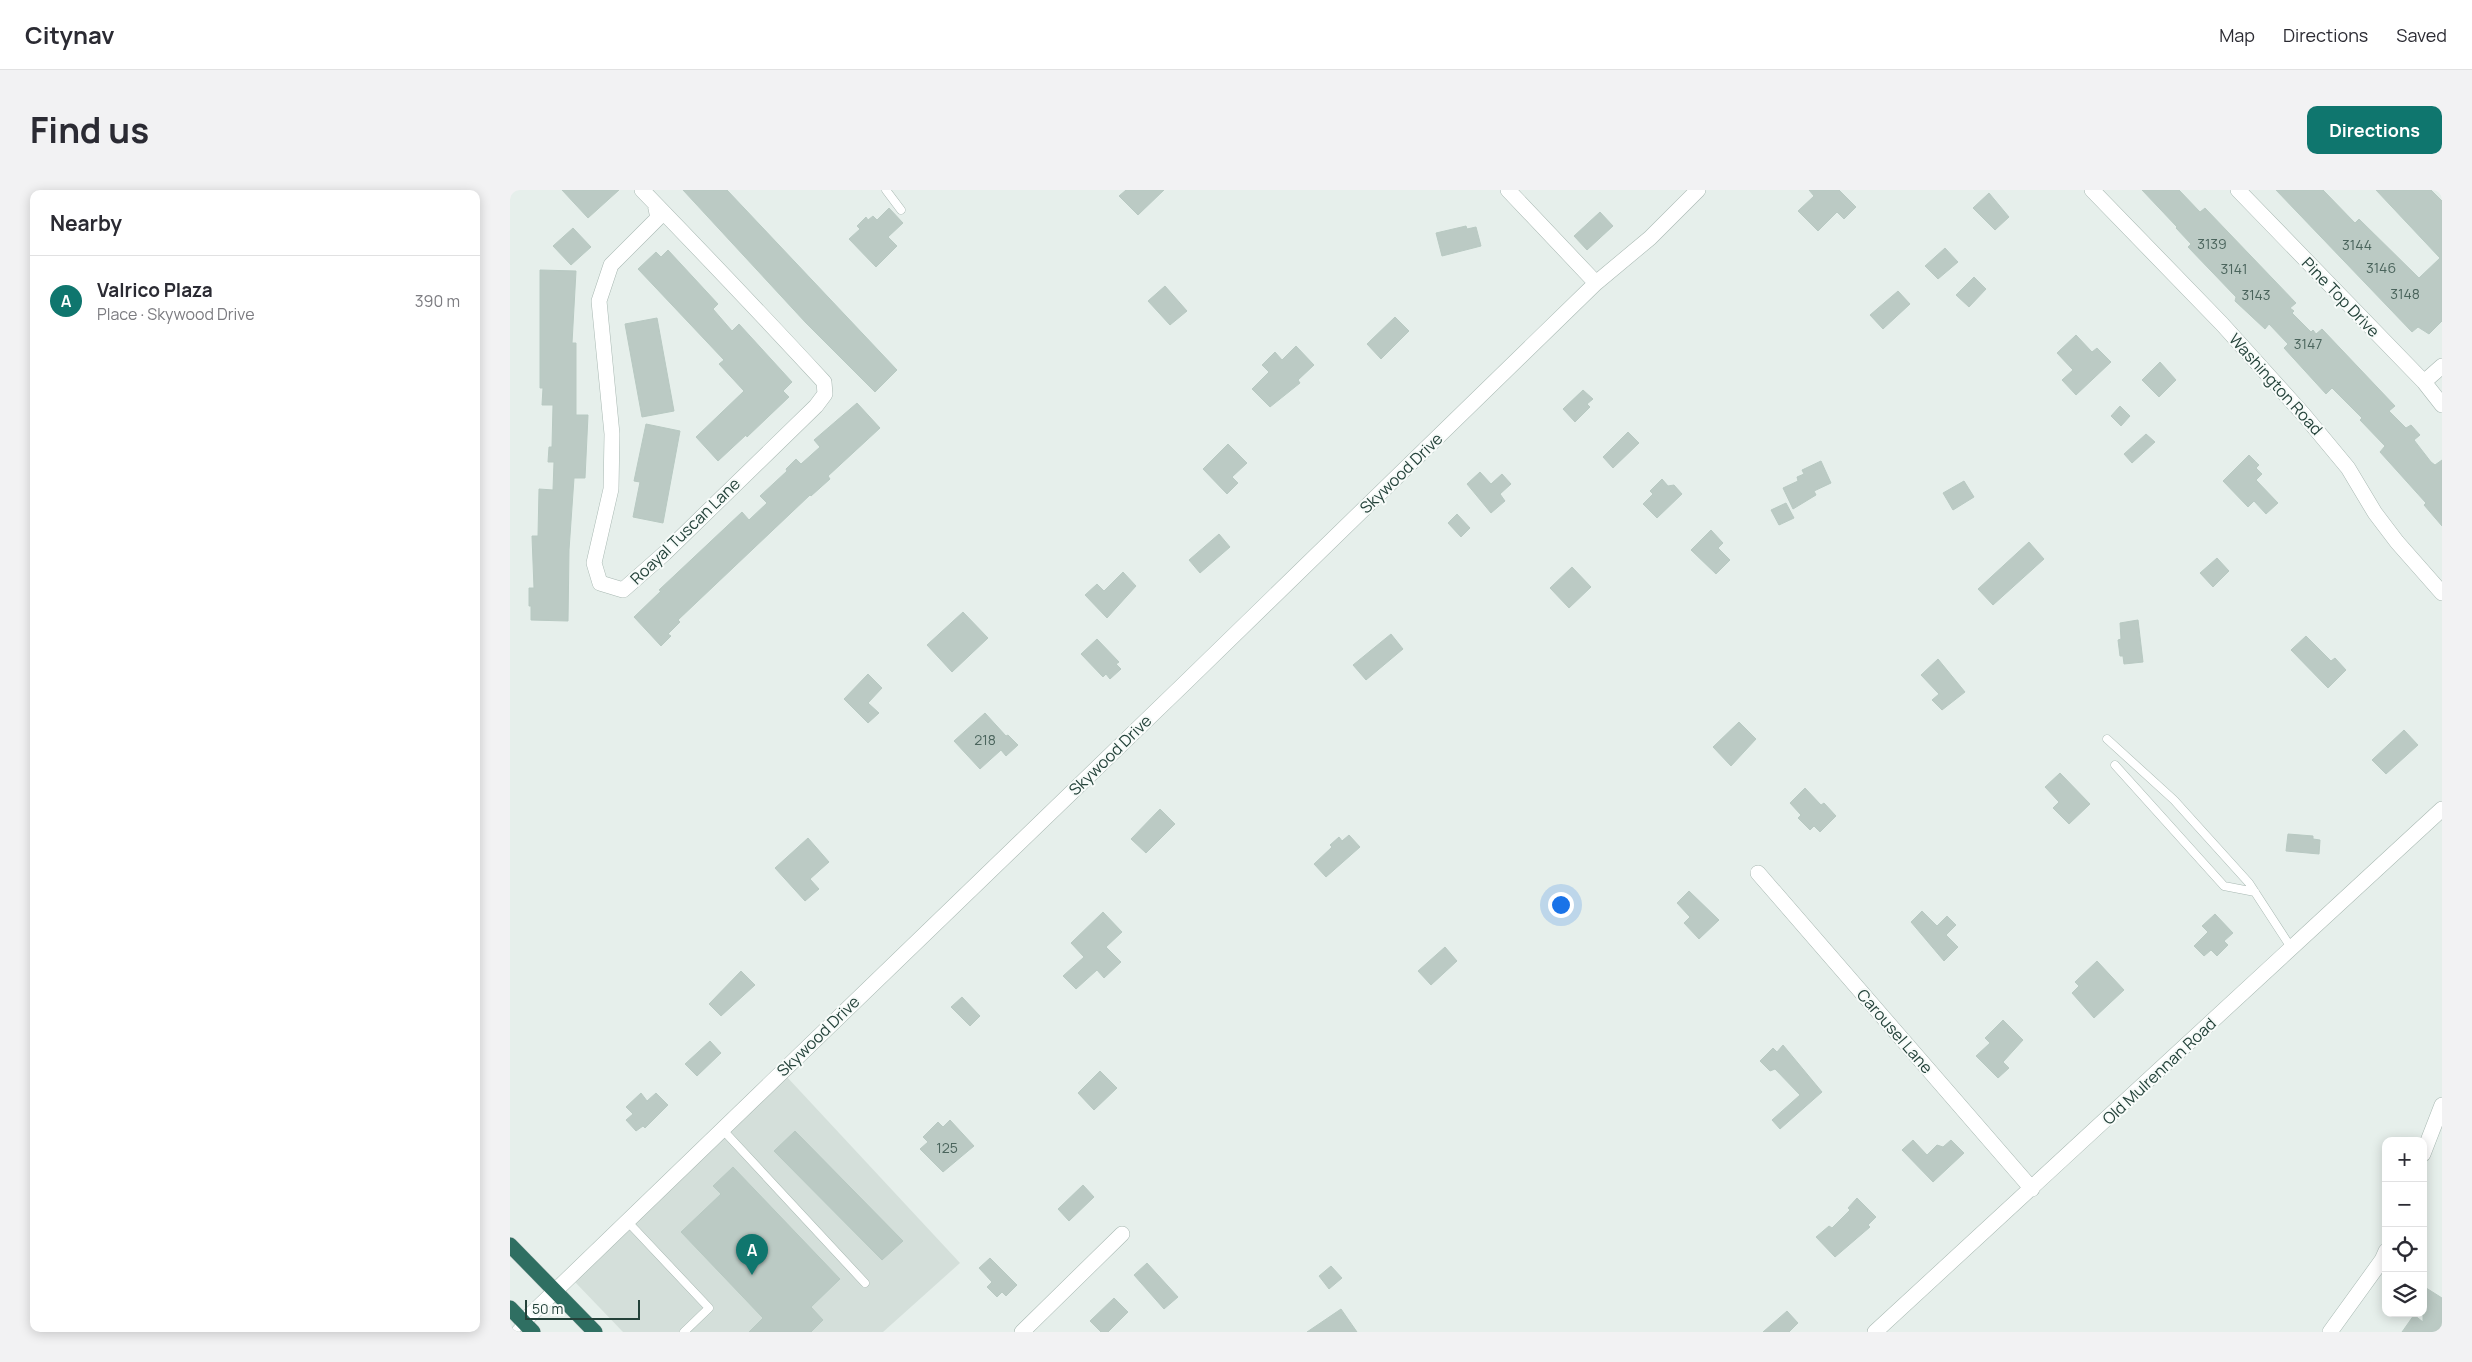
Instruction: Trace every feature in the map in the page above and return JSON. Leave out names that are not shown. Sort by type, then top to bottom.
[{"type":"highway","points":[[510,1245],[595,1332]]},
{"type":"highway","points":[[510,1308],[523,1328]]},
{"type":"street","name":"Roayal Tuscan Lane","points":[[642,190],[824,382],[825,394],[816,406],[664,553],[623,590],[600,583],[594,563],[611,489],[612,443],[599,301],[611,265],[658,218],[655,204]]},
{"type":"street","points":[[1508,190],[1596,283]]},
{"type":"street","name":"Skywood Drive","points":[[523,1328],[555,1290],[1186,682],[1596,283],[1650,238],[1698,190]]},
{"type":"street","name":"Washington Road","points":[[2092,190],[2222,324],[2310,422],[2348,468],[2397,542],[2442,593]]},
{"type":"street","name":"Pine Top Drive","points":[[2238,190],[2424,382],[2442,405]]},
{"type":"street","points":[[2424,382],[2442,366]]},
{"type":"street","name":"Old Mulrennan Road","points":[[1876,1332],[2442,809]]},
{"type":"street","name":"Carousel Lane","points":[[1758,873],[2032,1189]]},
{"type":"street","points":[[2427,1144],[2442,1105]]},
{"type":"street","points":[[1022,1332],[1122,1234]]},
{"type":"street","points":[[2330,1332],[2382,1260]]},
{"type":"lane","points":[[886,190],[901,210]]},
{"type":"lane","points":[[2107,739],[2174,800],[2255,892],[2292,949]]},
{"type":"lane","points":[[2115,765],[2224,886],[2255,892]]},
{"type":"lane","points":[[722,1129],[865,1284]]},
{"type":"lane","points":[[627,1221],[709,1308],[684,1332]]},
{"type":"shaded area","points":[[787,1077],[960,1263],[883,1332],[623,1332],[575,1282]]},
{"type":"building","points":[[562,190],[619,190],[588,218]]},
{"type":"building","points":[[683,190],[727,190],[897,370],[875,392],[806,323]]},
{"type":"building","points":[[1126,190],[1164,190],[1138,215],[1119,196]]},
{"type":"building","points":[[1809,190],[1839,190],[1856,207],[1844,219],[1837,212],[1818,231],[1798,211],[1814,196]]},
{"type":"building","points":[[2142,190],[2179,190],[2200,212],[2205,208],[2296,303],[2290,308],[2294,311],[2292,313],[2311,332],[2313,330],[2316,334],[2322,329],[2395,406],[2389,411],[2406,428],[2411,425],[2420,435],[2414,440],[2431,462],[2435,465],[2442,460],[2442,526],[2424,505],[2426,503],[2380,452],[2385,446],[2360,420],[2362,418],[2332,388],[2326,394],[2284,348],[2288,344],[2269,324],[2265,329],[2235,301],[2236,297],[2188,247],[2191,244]]},
{"type":"building","points":[[2276,190],[2323,190],[2355,223],[2359,219],[2419,278],[2440,258],[2376,190],[2431,190],[2442,201],[2442,321],[2429,334],[2418,327],[2412,332]]},
{"type":"building","points":[[1989,193],[2009,217],[1995,230],[1973,208]]},
{"type":"building","points":[[889,208],[903,223],[888,237],[897,246],[876,267],[849,239],[860,229],[857,226],[866,217],[868,220],[873,216],[877,220]]},
{"type":"building","points":[[1600,212],[1613,226],[1587,250],[1574,236]]},
{"type":"building","points":[[1466,226],[1467,229],[1476,227],[1481,246],[1442,256],[1436,233]]},
{"type":"building","points":[[573,228],[591,247],[571,265],[553,246]]},
{"type":"building","points":[[1945,248],[1958,262],[1938,279],[1925,266]]},
{"type":"building","points":[[668,250],[718,304],[713,309],[732,331],[739,324],[792,382],[783,391],[789,397],[747,437],[746,435],[718,461],[696,437],[744,391],[719,364],[724,360],[638,269],[656,252],[661,257]]},
{"type":"building","points":[[540,270],[576,271],[572,343],[576,343],[576,415],[588,415],[585,478],[574,478],[569,550],[568,621],[531,620],[531,606],[529,606],[529,588],[534,588],[532,536],[538,536],[539,489],[553,490],[554,462],[548,462],[549,447],[552,447],[553,405],[542,405],[543,388],[540,388]]},
{"type":"building","points":[[1974,277],[1986,289],[1969,307],[1956,295]]},
{"type":"building","points":[[1165,286],[1187,311],[1170,325],[1148,301]]},
{"type":"building","points":[[1898,291],[1910,304],[1883,329],[1870,315]]},
{"type":"building","points":[[1395,317],[1409,331],[1381,359],[1367,344]]},
{"type":"building","points":[[657,318],[674,411],[642,417],[625,324]]},
{"type":"building","points":[[2076,335],[2092,352],[2097,348],[2111,362],[2076,395],[2062,380],[2073,370],[2057,353]]},
{"type":"building","points":[[1296,346],[1314,365],[1298,380],[1300,383],[1270,407],[1252,389],[1269,372],[1262,365],[1275,352],[1282,360]]},
{"type":"building","points":[[2160,362],[2176,380],[2159,397],[2142,380]]},
{"type":"building","points":[[1583,390],[1593,399],[1587,404],[1590,407],[1575,422],[1563,409]]},
{"type":"building","points":[[857,403],[880,428],[828,476],[830,479],[810,495],[678,620],[680,622],[668,634],[671,636],[661,646],[634,617],[661,591],[659,590],[742,512],[749,520],[767,503],[760,496],[787,471],[786,469],[796,459],[801,464],[820,447],[814,440]]},
{"type":"building","points":[[2120,406],[2130,416],[2121,426],[2111,416]]},
{"type":"building","points":[[646,424],[680,431],[663,523],[633,517],[640,482],[634,481]]},
{"type":"building","points":[[1628,432],[1639,443],[1613,468],[1603,457]]},
{"type":"building","points":[[2146,434],[2155,442],[2132,463],[2124,454]]},
{"type":"building","points":[[1228,444],[1247,463],[1232,477],[1238,483],[1227,494],[1203,469]]},
{"type":"building","points":[[2249,455],[2259,465],[2256,468],[2262,474],[2256,480],[2278,503],[2266,514],[2254,501],[2248,507],[2223,481]]},
{"type":"building","points":[[1821,461],[1831,483],[1814,491],[1816,495],[1793,509],[1783,488],[1798,481],[1797,477],[1804,474],[1802,470]]},
{"type":"building","points":[[1480,472],[1491,484],[1502,474],[1511,484],[1500,494],[1505,501],[1491,513],[1467,484]]},
{"type":"building","points":[[1662,479],[1668,486],[1674,485],[1682,494],[1657,518],[1643,504],[1653,494],[1650,491]]},
{"type":"building","points":[[1964,481],[1974,497],[1953,510],[1943,493]]},
{"type":"building","points":[[1786,503],[1794,518],[1779,525],[1771,510]]},
{"type":"building","points":[[1457,514],[1470,528],[1461,537],[1448,523]]},
{"type":"building","points":[[1711,530],[1723,543],[1718,548],[1730,560],[1716,574],[1691,550]]},
{"type":"building","points":[[1219,534],[1230,547],[1200,573],[1189,560]]},
{"type":"building","points":[[2029,542],[2044,559],[1993,605],[1978,589]]},
{"type":"building","points":[[2217,558],[2229,571],[2213,587],[2200,573]]},
{"type":"building","points":[[1572,567],[1591,587],[1569,608],[1550,588]]},
{"type":"building","points":[[1123,572],[1136,586],[1107,618],[1085,595],[1097,584],[1104,591]]},
{"type":"building","points":[[963,612],[988,638],[952,672],[927,645]]},
{"type":"building","points":[[2138,620],[2143,662],[2124,664],[2123,656],[2120,656],[2118,640],[2121,639],[2120,623]]},
{"type":"building","points":[[1391,634],[1403,649],[1366,680],[1353,665]]},
{"type":"building","points":[[2306,636],[2331,661],[2335,658],[2346,670],[2328,688],[2291,650]]},
{"type":"building","points":[[1097,639],[1119,662],[1116,664],[1121,669],[1110,679],[1106,674],[1103,677],[1081,654]]},
{"type":"building","points":[[1938,659],[1965,692],[1942,710],[1932,700],[1939,694],[1921,675]]},
{"type":"building","points":[[868,674],[882,688],[868,703],[879,713],[868,723],[844,699]]},
{"type":"building","points":[[985,713],[1006,736],[1008,735],[1018,745],[1006,756],[1001,750],[980,769],[954,741]]},
{"type":"building","points":[[1739,722],[1756,739],[1731,766],[1713,747]]},
{"type":"building","points":[[2404,730],[2418,745],[2386,774],[2372,760]]},
{"type":"building","points":[[2060,773],[2090,804],[2069,824],[2053,808],[2059,802],[2045,787]]},
{"type":"building","points":[[1805,788],[1821,805],[1824,803],[1836,816],[1820,832],[1814,826],[1810,830],[1798,818],[1801,815],[1790,803]]},
{"type":"building","points":[[1160,809],[1175,824],[1146,853],[1131,839]]},
{"type":"building","points":[[2288,834],[2313,836],[2313,839],[2320,840],[2319,854],[2286,851]]},
{"type":"building","points":[[1349,835],[1360,847],[1326,877],[1314,864],[1332,847],[1330,845],[1339,837],[1342,841]]},
{"type":"building","points":[[808,838],[829,862],[810,879],[819,889],[805,901],[775,868]]},
{"type":"building","points":[[1689,891],[1719,920],[1699,939],[1684,923],[1690,917],[1677,903]]},
{"type":"building","points":[[1922,911],[1937,926],[1947,916],[1956,925],[1946,935],[1958,947],[1944,961],[1911,922]]},
{"type":"building","points":[[1103,912],[1122,932],[1106,947],[1121,962],[1104,978],[1097,970],[1076,989],[1063,976],[1084,957],[1071,943]]},
{"type":"building","points":[[2215,914],[2233,933],[2224,941],[2228,945],[2217,956],[2211,950],[2204,956],[2194,946],[2208,932],[2202,926]]},
{"type":"building","points":[[1445,947],[1457,961],[1431,985],[1418,971]]},
{"type":"building","points":[[2097,961],[2124,990],[2094,1018],[2072,993],[2079,986],[2075,982]]},
{"type":"building","points":[[741,971],[755,985],[721,1016],[709,1004]]},
{"type":"building","points":[[962,997],[980,1016],[970,1026],[951,1007]]},
{"type":"building","points":[[2003,1020],[2023,1040],[2003,1062],[2009,1068],[1998,1078],[1976,1056],[1990,1043],[1985,1038]]},
{"type":"building","points":[[710,1041],[721,1053],[697,1076],[685,1064]]},
{"type":"building","points":[[1783,1045],[1822,1092],[1780,1129],[1772,1120],[1800,1095],[1775,1069],[1770,1071],[1760,1061],[1773,1048],[1777,1052]]},
{"type":"building","points":[[1100,1071],[1117,1088],[1094,1110],[1078,1093]]},
{"type":"building","points":[[641,1093],[647,1101],[656,1093],[668,1105],[645,1128],[643,1126],[636,1131],[626,1120],[633,1114],[626,1107]]},
{"type":"building","points":[[950,1120],[974,1146],[943,1172],[920,1149],[928,1142],[923,1137],[938,1122],[943,1127]]},
{"type":"building","points":[[795,1131],[903,1241],[882,1260],[774,1151]]},
{"type":"building","points":[[1913,1140],[1927,1155],[1937,1145],[1943,1147],[1951,1140],[1964,1153],[1933,1182],[1902,1150]]},
{"type":"building","points":[[733,1167],[840,1279],[811,1307],[823,1320],[811,1332],[749,1332],[763,1318],[681,1232],[721,1194],[713,1186]]},
{"type":"building","points":[[1083,1185],[1094,1197],[1069,1221],[1058,1209]]},
{"type":"building","points":[[1857,1198],[1876,1217],[1868,1225],[1870,1227],[1835,1257],[1816,1237],[1829,1226],[1832,1228],[1850,1210],[1848,1208]]},
{"type":"building","points":[[990,1258],[1017,1285],[1006,1296],[1002,1292],[997,1297],[987,1287],[992,1282],[979,1268]]},
{"type":"building","points":[[1147,1263],[1178,1297],[1164,1309],[1134,1275]]},
{"type":"building","points":[[1331,1266],[1342,1278],[1329,1289],[1319,1276]]},
{"type":"building","points":[[2427,1289],[2442,1298],[2442,1332],[2402,1332],[2413,1317],[2417,1317],[2423,1322],[2423,1317],[2427,1317]]},
{"type":"building","points":[[1114,1298],[1128,1312],[1108,1332],[1101,1332],[1090,1321]]},
{"type":"building","points":[[1341,1309],[1357,1332],[1307,1332]]},
{"type":"building","points":[[1787,1311],[1798,1323],[1789,1332],[1763,1332]]},
{"type":"place","name":"Valrico Plaza","points":[[752,1275]]}]
